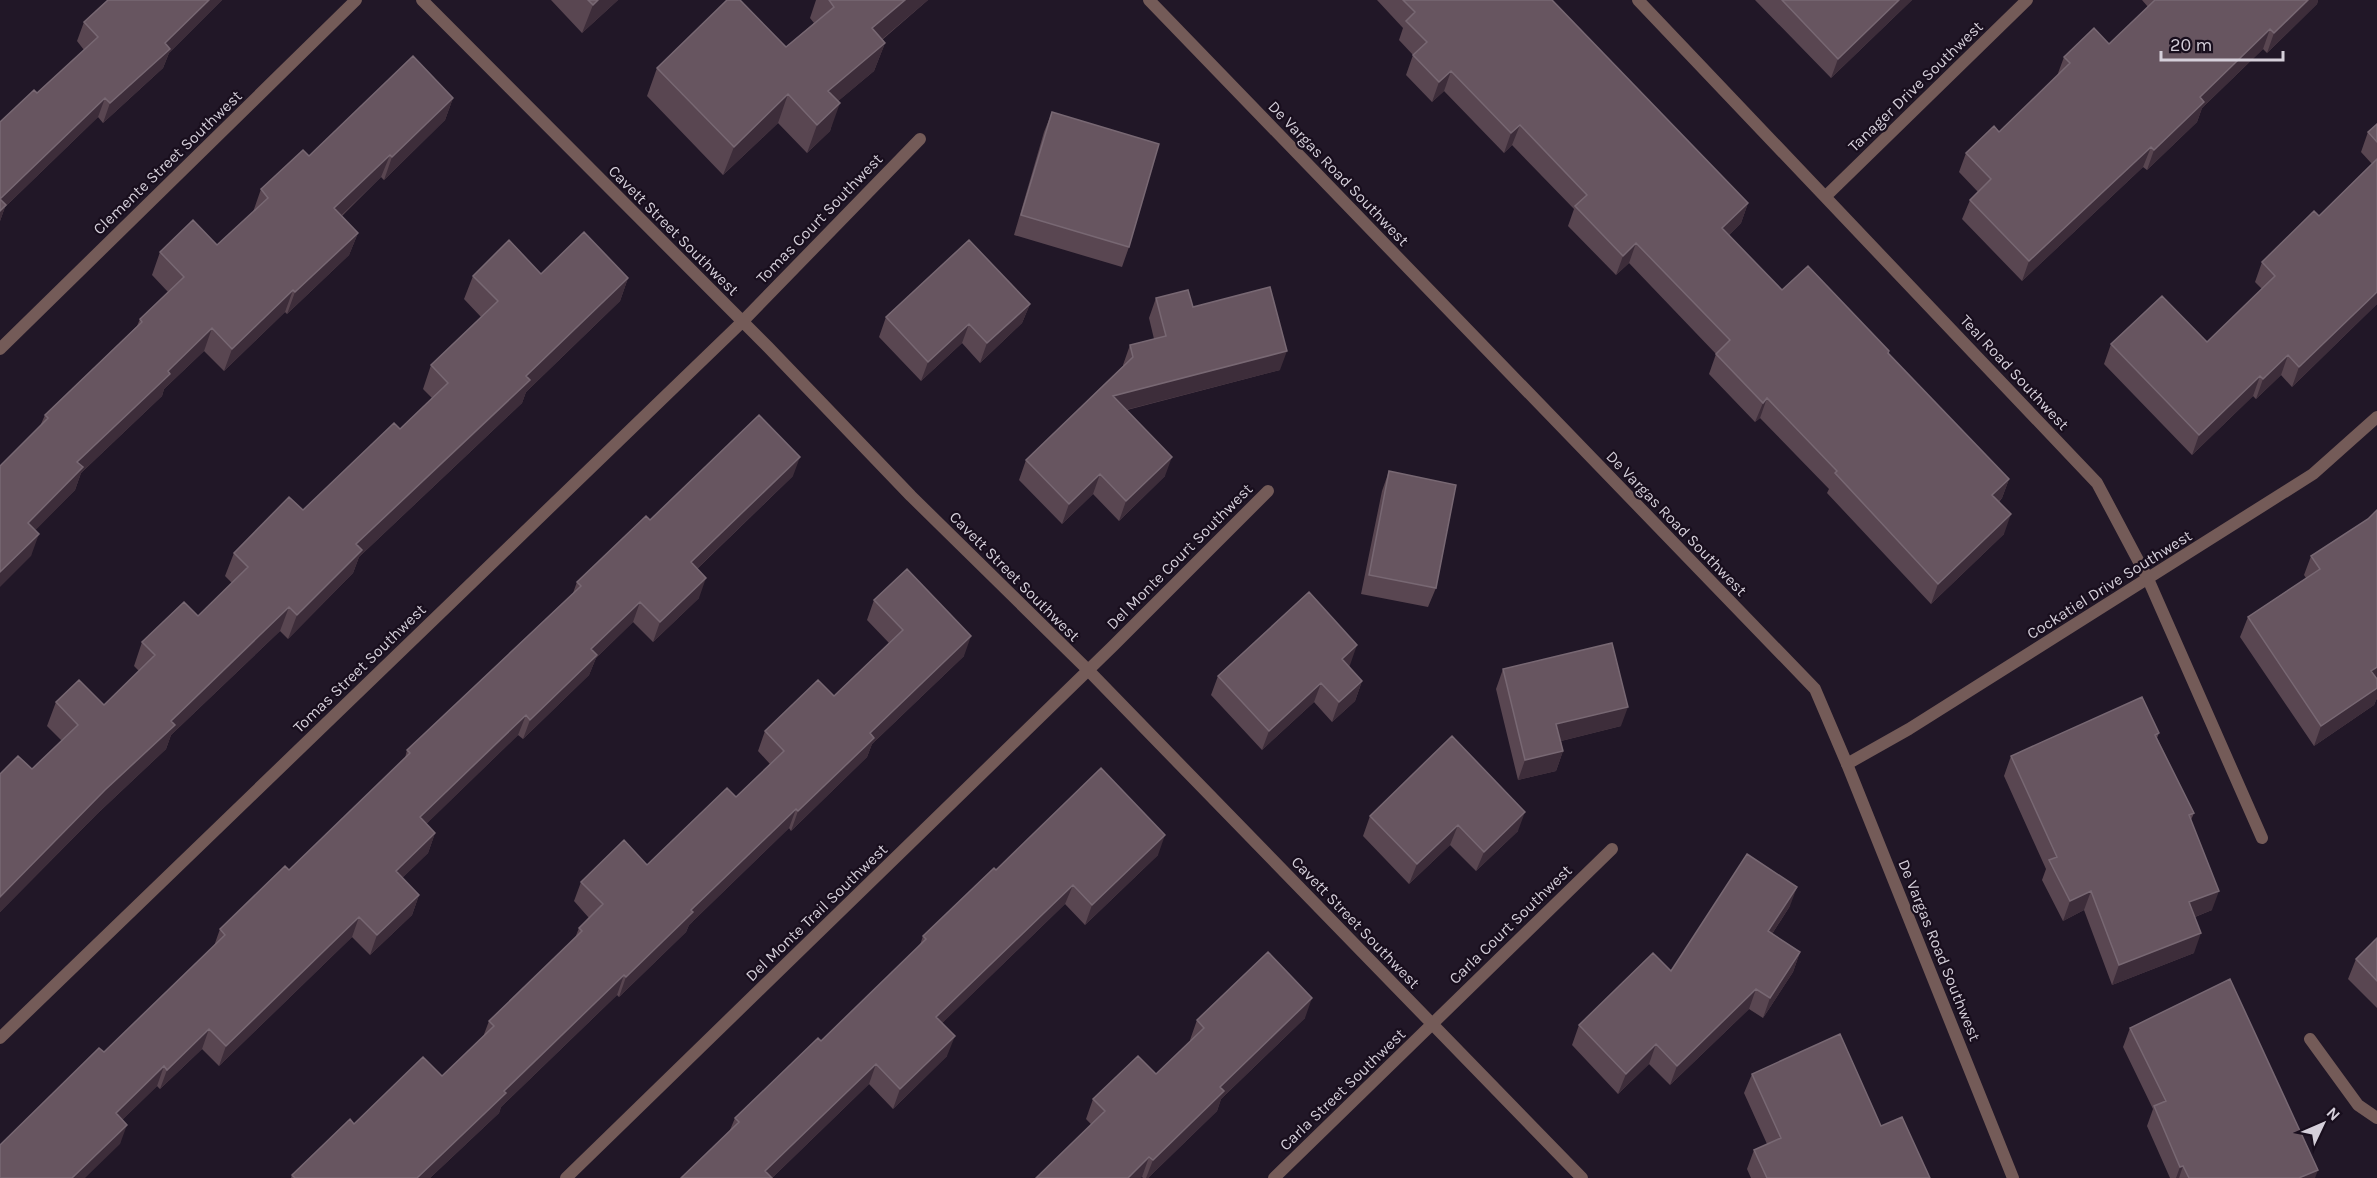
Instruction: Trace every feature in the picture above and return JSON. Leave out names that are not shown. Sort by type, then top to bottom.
[{"type":"street","name":"Clemente Street Southwest","points":[[0,349],[356,0]]},
{"type":"street","name":"Cavett Street Southwest","points":[[422,0],[742,321],[911,496],[1088,670],[1582,1178]]},
{"type":"street","name":"De Vargas Road Southwest","points":[[1149,0],[1815,689],[2013,1178]]},
{"type":"street","name":"Teal Road Southwest","points":[[1638,0],[2097,483],[2148,579],[2262,838]]},
{"type":"street","name":"Tanager Drive Southwest","points":[[1826,196],[2027,0]]},
{"type":"street","name":"Tomas Court Southwest","points":[[742,321],[920,138]]},
{"type":"street","name":"Tomas Street Southwest","points":[[0,1038],[742,321]]},
{"type":"street","name":"Cockatiel Drive Southwest","points":[[1847,764],[1919,723],[2313,474],[2377,417]]},
{"type":"street","name":"Del Monte Court Southwest","points":[[1088,670],[1268,491]]},
{"type":"street","name":"Del Monte Trail Southwest","points":[[566,1178],[1088,670]]},
{"type":"street","name":"Carla Court Southwest","points":[[1432,1024],[1611,849]]},
{"type":"street","name":"Carla Street Southwest","points":[[1274,1178],[1432,1024]]},
{"type":"street","points":[[2310,1039],[2358,1105],[2377,1118]]},
{"type":"building","points":[[108,0],[209,0],[165,43],[170,49],[110,103],[105,98],[0,199],[0,122],[34,90],[37,93],[98,37],[84,22]]},
{"type":"building","points":[[588,0],[598,0],[593,5]]},
{"type":"building","points":[[727,0],[740,0],[786,47],[834,7],[829,0],[905,0],[872,28],[885,43],[828,91],[840,103],[817,125],[788,94],[734,147],[657,68]]},
{"type":"building","points":[[1403,0],[1552,0],[1748,203],[1722,228],[1782,290],[1808,266],[2009,479],[1992,495],[2011,514],[1938,584],[1835,473],[1837,471],[1767,398],[1763,403],[1716,354],[1730,340],[1636,243],[1623,256],[1575,206],[1587,195],[1520,125],[1511,133],[1451,71],[1439,82],[1413,55],[1427,42],[1406,21],[1415,12]]},
{"type":"building","points":[[1782,0],[1899,0],[1838,59]]},
{"type":"building","points":[[2155,0],[2308,0],[2274,33],[2270,29],[2200,97],[2204,102],[2154,150],[2151,147],[2029,261],[1970,200],[1991,179],[1966,153],[1994,126],[1999,132],[2070,63],[2064,57],[2094,28],[2109,44]]},
{"type":"building","points":[[413,56],[453,98],[392,157],[390,155],[334,208],[358,233],[295,292],[293,290],[232,349],[212,328],[168,371],[170,374],[77,462],[83,467],[28,523],[39,534],[0,572],[0,466],[48,418],[45,415],[142,322],[140,319],[184,277],[160,252],[193,220],[217,245],[268,198],[261,189],[303,150],[309,156]]},
{"type":"building","points":[[1052,112],[1159,144],[1129,247],[1021,215]]},
{"type":"building","points":[[2377,124],[2377,142],[2368,132]]},
{"type":"building","points":[[2377,159],[2377,292],[2299,367],[2288,355],[2263,379],[2260,376],[2199,435],[2111,344],[2162,296],[2207,342],[2275,276],[2262,262],[2314,211],[2319,216]]},
{"type":"building","points":[[0,199],[6,205],[0,211]]},
{"type":"building","points":[[584,232],[628,278],[526,376],[530,380],[356,544],[362,550],[297,615],[289,607],[171,721],[175,725],[105,790],[0,897],[0,774],[18,756],[32,769],[78,725],[56,702],[79,680],[104,705],[155,655],[142,642],[184,602],[198,616],[248,567],[234,553],[289,497],[303,510],[394,423],[400,429],[448,383],[431,365],[498,301],[473,276],[509,240],[541,274]]},
{"type":"building","points":[[969,240],[1030,304],[987,343],[969,324],[928,362],[886,317]]},
{"type":"building","points":[[1270,287],[1287,351],[1113,396],[1172,457],[1126,501],[1100,474],[1069,504],[1026,460],[1133,357],[1130,345],[1166,336],[1156,298],[1188,290],[1193,307]]},
{"type":"building","points":[[759,415],[800,457],[691,562],[706,578],[660,622],[640,602],[591,649],[597,655],[530,720],[526,715],[420,817],[435,833],[396,871],[419,895],[377,935],[359,917],[226,1046],[209,1029],[167,1070],[164,1066],[116,1113],[127,1125],[72,1178],[0,1178],[0,1145],[99,1048],[104,1052],[225,935],[220,929],[285,866],[289,870],[410,753],[407,750],[581,586],[577,582],[646,516],[650,520]]},
{"type":"building","points":[[1389,471],[1456,485],[1436,588],[1369,575]]},
{"type":"building","points":[[2377,510],[2377,667],[2371,671],[2377,679],[2377,688],[2321,726],[2248,617],[2320,569],[2311,556],[2368,519]]},
{"type":"building","points":[[907,569],[971,636],[870,733],[874,738],[691,910],[693,912],[626,977],[624,975],[417,1178],[295,1178],[292,1175],[350,1119],[354,1124],[423,1057],[442,1076],[494,1026],[489,1021],[582,931],[579,928],[603,904],[581,882],[624,840],[647,865],[727,788],[736,797],[784,751],[765,731],[818,680],[834,696],[903,630],[874,600]]},
{"type":"building","points":[[1309,592],[1357,645],[1342,659],[1362,681],[1339,702],[1321,683],[1269,731],[1218,676]]},
{"type":"building","points":[[1612,643],[1628,707],[1556,724],[1563,751],[1525,760],[1503,669]]},
{"type":"building","points":[[2142,697],[2159,733],[2155,735],[2194,813],[2189,815],[2219,891],[2189,902],[2201,933],[2119,965],[2091,891],[2070,901],[2049,860],[2057,857],[2011,756]]},
{"type":"building","points":[[1452,736],[1525,812],[1484,852],[1458,825],[1417,864],[1370,816]]},
{"type":"building","points":[[1101,768],[1165,835],[1092,905],[1073,885],[936,1017],[955,1036],[900,1089],[876,1064],[765,1171],[772,1178],[681,1178],[739,1122],[735,1118],[818,1038],[821,1041],[926,939],[923,936],[994,868],[996,870]]},
{"type":"building","points":[[1747,854],[1797,887],[1768,931],[1800,952],[1770,998],[1756,989],[1677,1066],[1656,1044],[1626,1074],[1579,1025],[1653,953],[1671,971]]},
{"type":"building","points":[[2377,938],[2377,981],[2356,959]]},
{"type":"building","points":[[1268,952],[1312,998],[1220,1087],[1224,1091],[1153,1160],[1149,1157],[1128,1178],[1036,1178],[1105,1111],[1093,1099],[1138,1056],[1156,1074],[1204,1028],[1197,1020]]},
{"type":"building","points":[[2230,979],[2318,1170],[2299,1178],[2189,1178],[2183,1166],[2180,1167],[2154,1106],[2166,1101],[2130,1028]]},
{"type":"building","points":[[1840,1034],[1881,1126],[1902,1117],[1930,1178],[1767,1178],[1754,1150],[1781,1138],[1752,1074]]}]
